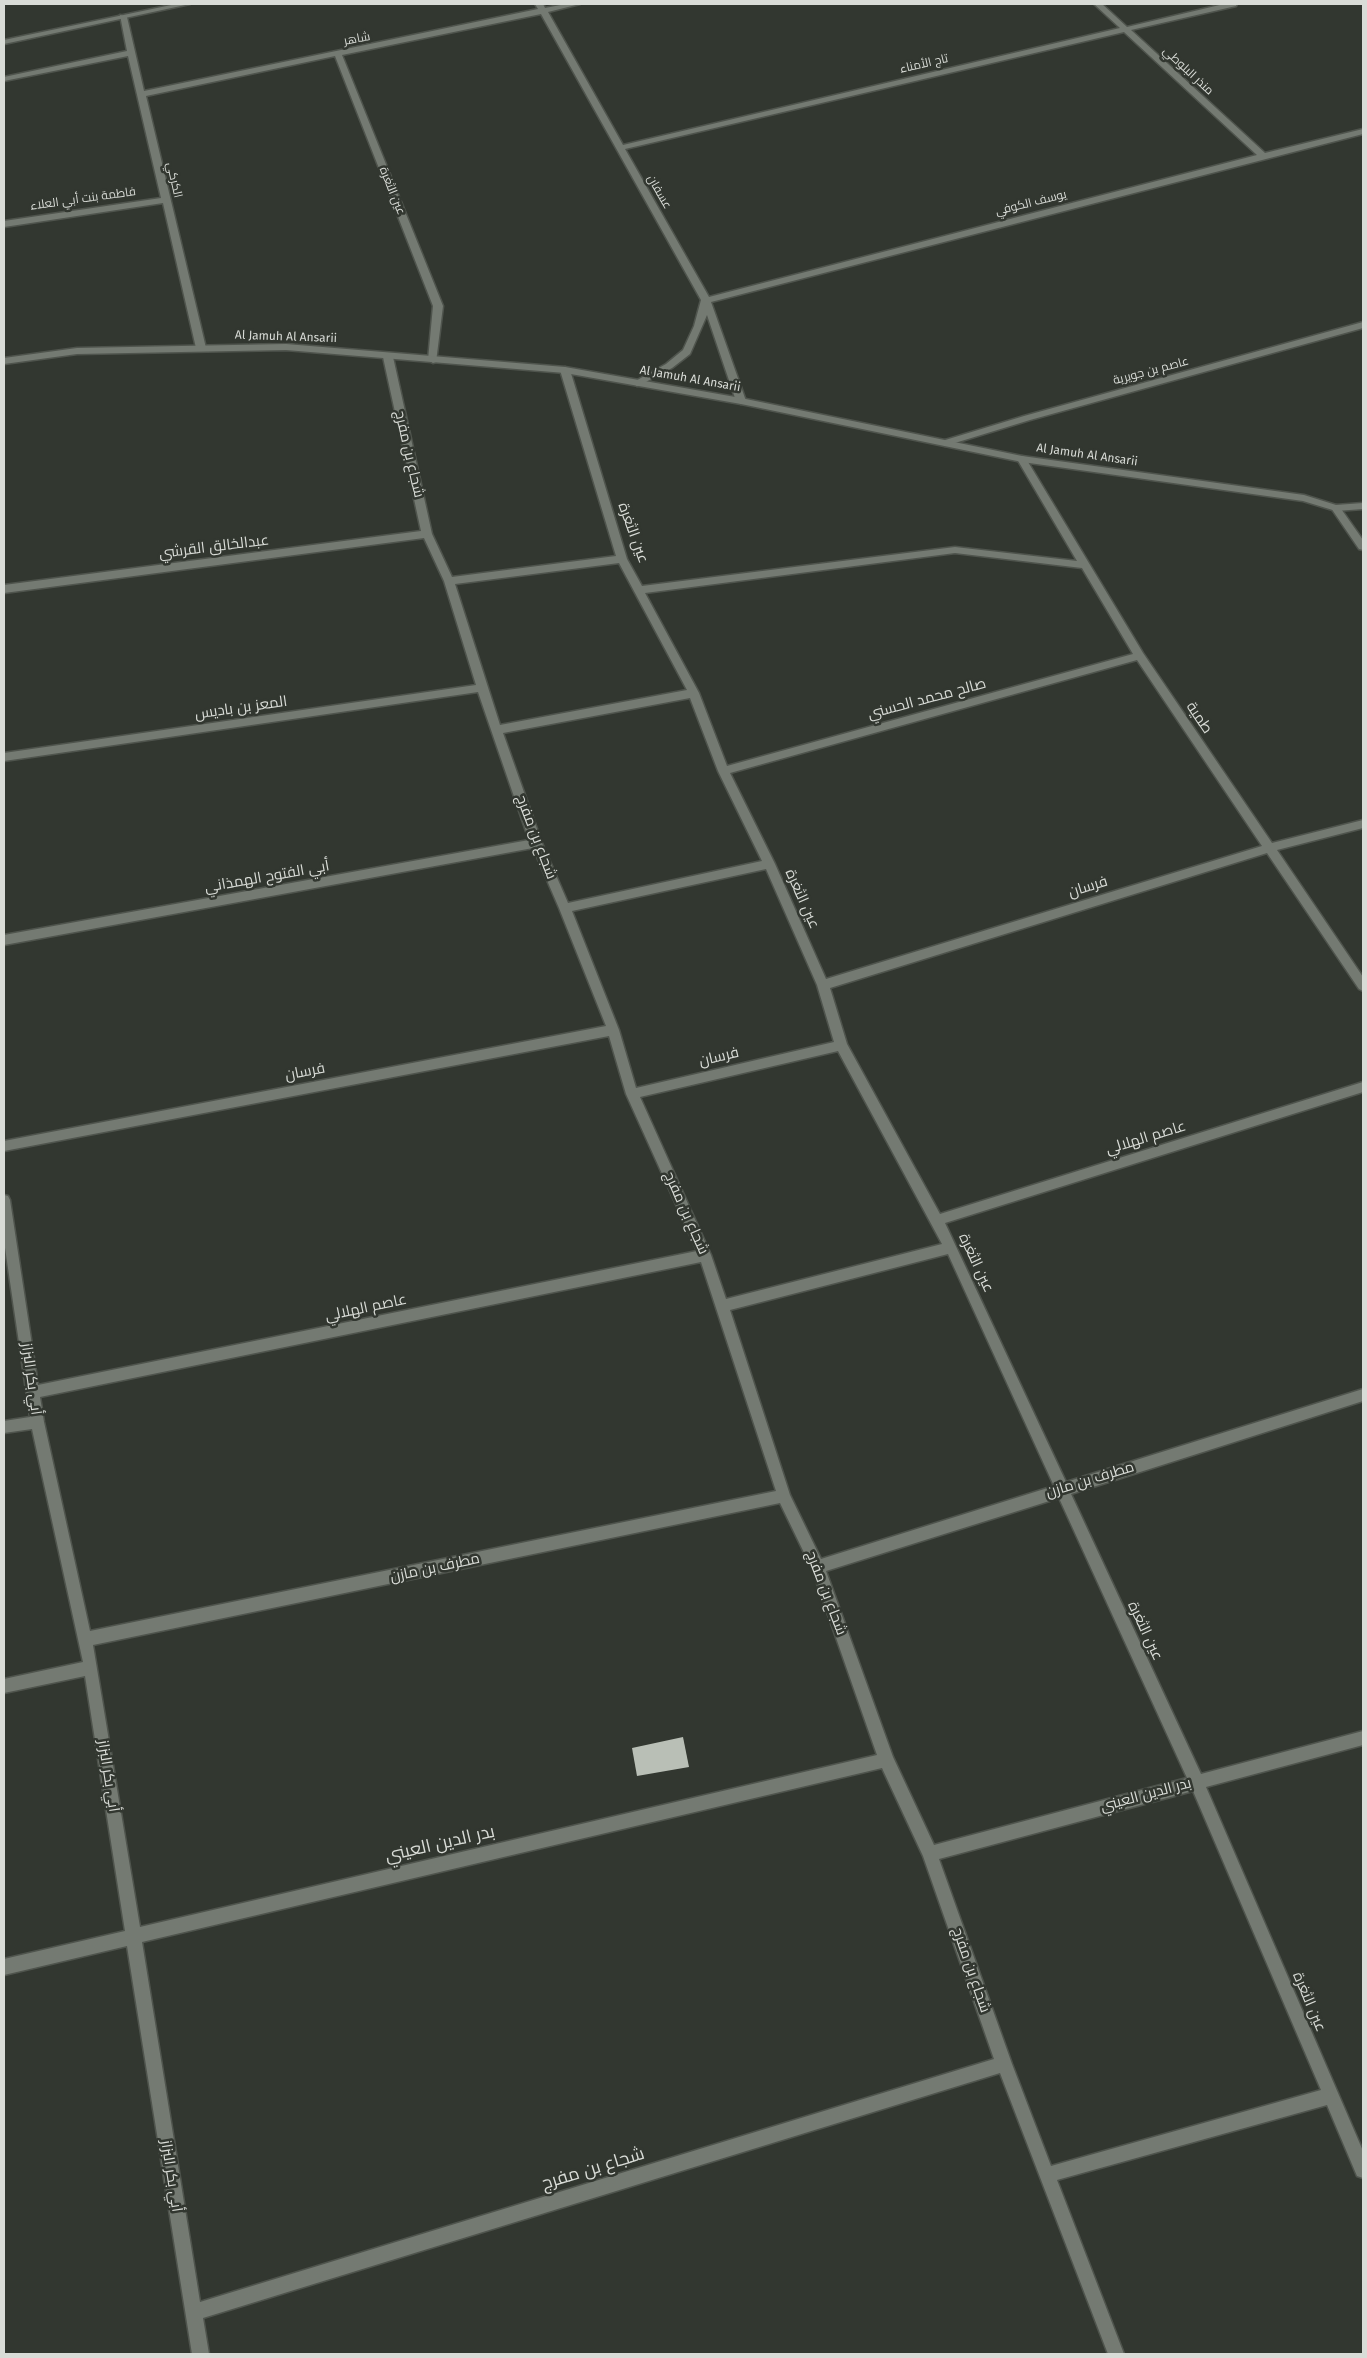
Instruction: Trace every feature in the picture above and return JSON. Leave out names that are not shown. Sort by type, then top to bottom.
[{"type":"street","points":[[4,42],[186,4]]},
{"type":"street","name":"شاهر","points":[[141,94],[338,54],[541,7],[576,4]]},
{"type":"street","name":"منذر البلوطي","points":[[1098,4],[1263,156]]},
{"type":"street","name":"تاج الأمناء","points":[[620,148],[1233,4]]},
{"type":"street","name":"عسفان","points":[[541,7],[706,300],[741,401]]},
{"type":"street","name":"الكركي","points":[[123,17],[201,348]]},
{"type":"street","points":[[4,79],[131,53]]},
{"type":"street","name":"عين الثغرة","points":[[338,54],[438,306],[433,360]]},
{"type":"street","name":"يوسف الكوفي","points":[[706,300],[1263,156],[1363,132]]},
{"type":"street","name":"فاطمة بنت أبي العلاء","points":[[4,224],[166,200]]},
{"type":"street","points":[[637,383],[668,366],[687,352],[699,326],[706,300]]},
{"type":"street","name":"عاصم بن جويرية","points":[[945,443],[1027,418],[1363,325]]},
{"type":"street","name":"Al Jamuh Al Ansarii","points":[[4,361],[77,351],[286,347],[388,357],[565,370],[741,401],[1022,459],[1304,498],[1336,508],[1363,506]]},
{"type":"street","name":"شجاع بن مفرج","points":[[388,357],[427,534],[449,581],[482,688],[536,843],[565,908],[613,1030],[632,1094],[705,1255],[784,1496],[818,1567],[886,1760],[930,1854],[1004,2064],[1116,2354]]},
{"type":"street","name":"عين الثغرة","points":[[565,370],[622,559],[694,693],[723,771],[769,864],[823,985],[841,1045],[951,1247],[1196,1782],[1363,2170]]},
{"type":"street","name":"طمية","points":[[1022,459],[1139,656],[1363,986]]},
{"type":"street","points":[[1336,508],[1363,547]]},
{"type":"street","name":"عبدالخالق القرشي","points":[[4,589],[427,534]]},
{"type":"street","points":[[639,590],[955,550],[1085,565]]},
{"type":"street","points":[[449,581],[622,559]]},
{"type":"street","name":"صالح محمد الحسني","points":[[723,771],[1139,656]]},
{"type":"street","name":"المعز بن باديس","points":[[4,757],[482,688]]},
{"type":"street","points":[[497,730],[694,693]]},
{"type":"street","name":"فرسان","points":[[823,985],[1268,848],[1363,824]]},
{"type":"street","name":"أبي الفتوح الهمذاني","points":[[4,940],[536,843]]},
{"type":"street","points":[[565,908],[769,864]]},
{"type":"street","name":"فرسان","points":[[4,1146],[613,1030]]},
{"type":"street","name":"فرسان","points":[[632,1094],[841,1045]]},
{"type":"street","name":"عاصم الهلالي","points":[[938,1220],[1363,1087]]},
{"type":"street","name":"أبي بكر البزاز","points":[[4,1200],[37,1422],[91,1667],[200,2354]]},
{"type":"street","points":[[722,1306],[951,1247]]},
{"type":"street","name":"عاصم الهلالي","points":[[33,1392],[705,1255]]},
{"type":"street","name":"مطرف بن مازن","points":[[818,1567],[1363,1395]]},
{"type":"street","points":[[4,1427],[37,1422]]},
{"type":"street","name":"مطرف بن مازن","points":[[86,1639],[784,1496]]},
{"type":"street","points":[[4,1686],[91,1667]]},
{"type":"street","name":"بدر الدين العيني","points":[[930,1854],[1363,1738]]},
{"type":"street","name":"بدر الدين العيني","points":[[4,1967],[886,1760]]},
{"type":"street","name":"شجاع بن مفرج","points":[[192,2313],[1004,2064]]},
{"type":"street","points":[[1047,2175],[1332,2095]]},
{"type":"building","points":[[683,1737],[689,1767],[637,1776],[632,1748]]}]
